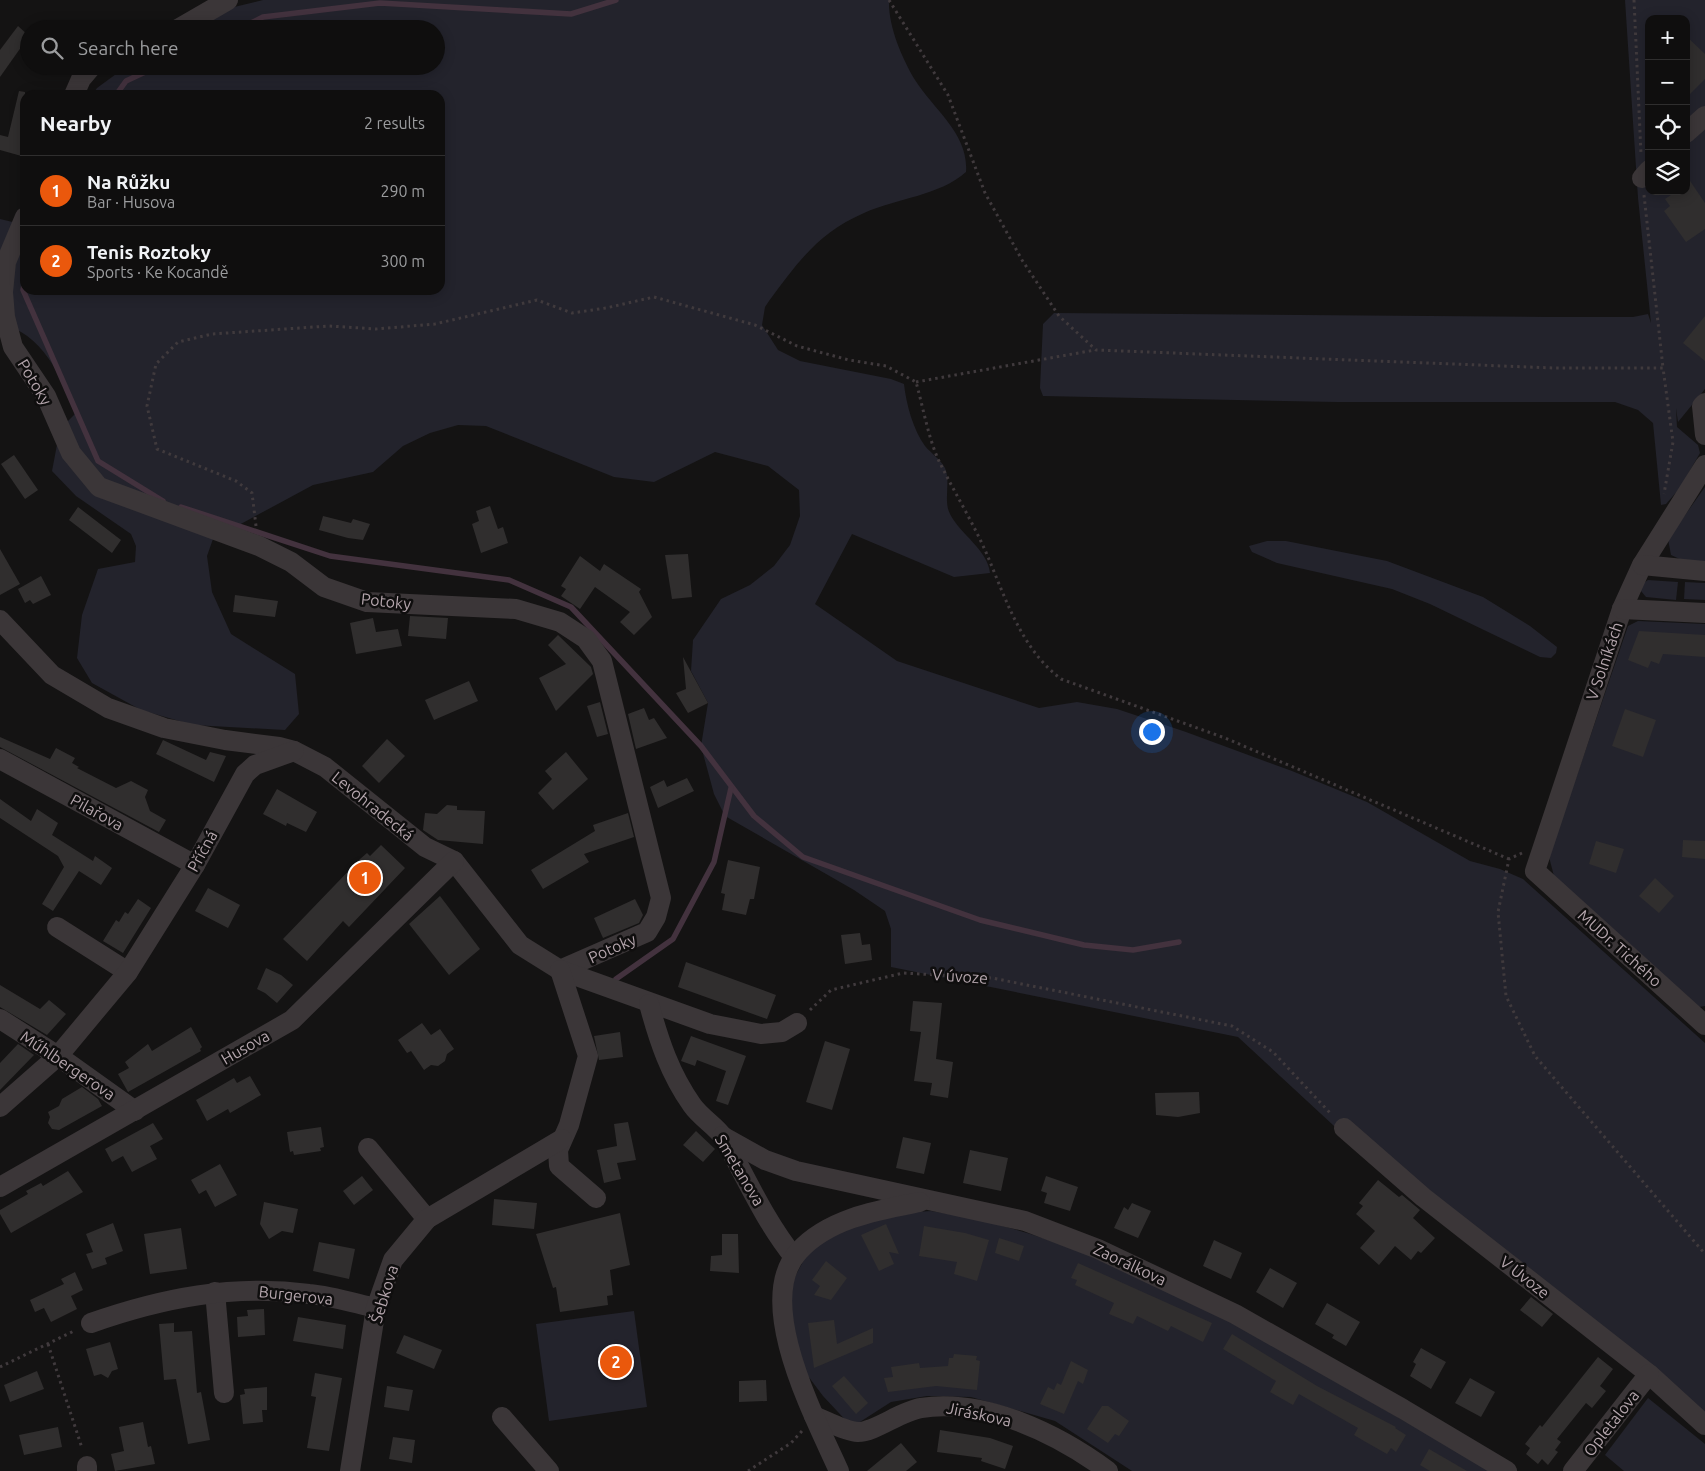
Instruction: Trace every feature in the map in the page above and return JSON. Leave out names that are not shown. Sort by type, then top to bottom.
[{"type":"street","points":[[194,20],[228,0]]},
{"type":"street","points":[[76,90],[84,75]]},
{"type":"street","points":[[1690,130],[1705,116]]},
{"type":"street","name":"Potoky","points":[[20,229],[6,262],[3,292],[5,318],[14,347],[46,396],[71,453],[99,487],[191,523],[259,546],[290,562],[324,587],[367,602],[516,609],[560,622],[586,640],[602,661],[661,898],[656,917],[647,932],[560,970]]},
{"type":"street","points":[[1705,403],[1702,406],[1705,435]]},
{"type":"street","name":"V Solníkách","points":[[1535,871],[1622,609],[1642,565],[1705,465]]},
{"type":"street","points":[[1642,565],[1705,571]]},
{"type":"street","points":[[1622,609],[1705,613]]},
{"type":"street","name":"Levohradecká","points":[[0,620],[52,675],[108,708],[164,728],[294,751],[325,767],[425,847],[454,861],[520,945],[560,970]]},
{"type":"street","name":"Příčná","points":[[0,1107],[58,1056],[128,972],[195,866],[245,774],[255,765],[294,751]]},
{"type":"street","name":"Pilařova","points":[[0,759],[195,866]]},
{"type":"street","name":"Husova","points":[[0,1187],[292,1020],[454,861]]},
{"type":"street","name":"MUDr. Tichého","points":[[1535,871],[1705,1024]]},
{"type":"street","points":[[57,927],[128,972]]},
{"type":"street","points":[[560,970],[649,1004],[710,1024],[761,1034],[782,1032],[797,1023]]},
{"type":"street","points":[[560,970],[588,1056],[569,1125],[558,1150],[559,1166],[596,1198]]},
{"type":"street","name":"Smetanova","points":[[649,1004],[660,1043],[674,1078],[693,1107],[722,1136],[744,1177],[794,1257]]},
{"type":"street","name":"Műhlbergerova","points":[[0,1019],[58,1056],[134,1111]]},
{"type":"street","name":"V Úvoze","points":[[1344,1128],[1423,1197],[1649,1374],[1705,1425]]},
{"type":"street","name":"Zaorálkova","points":[[722,1136],[765,1160],[796,1171],[1025,1221],[1098,1249],[1236,1314],[1404,1409],[1508,1471]]},
{"type":"street","points":[[368,1148],[427,1219],[562,1139]]},
{"type":"street","points":[[840,1471],[800,1386],[783,1315],[786,1271],[794,1257],[810,1241],[830,1228],[875,1211],[928,1200]]},
{"type":"street","name":"Šebkova","points":[[350,1471],[376,1308],[393,1260],[427,1219]]},
{"type":"street","name":"Burgerova","points":[[91,1323],[142,1306],[215,1292],[254,1290],[310,1294],[376,1308]]},
{"type":"street","points":[[215,1292],[224,1392]]},
{"type":"street","name":"Opletalova","points":[[1573,1471],[1649,1374]]},
{"type":"street","name":"Jiráskova","points":[[814,1416],[857,1432],[920,1408],[948,1405],[975,1410],[1020,1423],[1052,1436],[1083,1453],[1108,1471]]},
{"type":"street","points":[[502,1417],[549,1471]]},
{"type":"path","points":[[889,0],[948,95],[985,193],[1022,260],[1059,316],[1096,350]]},
{"type":"path","points":[[259,546],[252,493],[236,481],[157,448],[147,406],[156,364],[178,342],[220,333],[329,326],[376,329],[435,324],[537,300],[572,312],[606,308],[654,297],[756,325],[797,346],[849,360],[886,366],[916,382],[1096,350],[1554,368],[1663,368],[1673,442],[1663,498]]},
{"type":"path","points":[[916,382],[938,457],[985,551],[1003,598],[1021,632],[1048,669],[1061,679],[1225,738],[1509,859],[1545,841]]},
{"type":"path","points":[[1509,859],[1498,912],[1506,996],[1535,1056],[1705,1254]]},
{"type":"path","name":"V úvoze","points":[[797,1023],[831,990],[903,973],[992,978],[1232,1026],[1273,1052],[1344,1128]]},
{"type":"path","points":[[0,1366],[91,1323]]},
{"type":"path","points":[[48,1344],[87,1468]]},
{"type":"path","points":[[748,1471],[791,1443]]},
{"type":"shaded area","points":[[263,0],[889,0],[893,31],[905,62],[915,80],[956,134],[962,146],[966,172],[931,192],[864,213],[821,239],[800,261],[765,307],[762,325],[778,350],[800,361],[891,379],[904,384],[908,408],[917,432],[925,446],[938,459],[947,473],[947,503],[950,514],[979,549],[988,565],[990,573],[954,577],[852,534],[815,604],[897,661],[1039,708],[1077,702],[1117,709],[1292,771],[1367,802],[1470,861],[1500,869],[1523,879],[1705,1043],[1705,1414],[1400,1187],[1238,1037],[891,967],[891,929],[885,911],[854,890],[725,816],[714,794],[701,746],[708,703],[691,671],[693,640],[721,599],[750,585],[774,566],[790,545],[800,516],[799,490],[768,466],[715,452],[654,482],[614,477],[486,426],[458,425],[430,433],[403,446],[373,472],[313,485],[213,539],[207,556],[212,592],[231,634],[295,674],[299,714],[285,730],[193,725],[141,710],[92,683],[77,658],[82,615],[98,569],[135,562],[136,546],[131,534],[76,496],[52,471],[60,429],[77,412],[57,371],[38,346],[27,336],[14,329],[0,325],[0,219],[20,224],[20,295],[445,295],[445,90],[96,90],[115,75],[445,75],[445,20],[206,20],[226,9]]},
{"type":"shaded area","points":[[1625,0],[1705,0],[1705,389],[1678,422],[1676,408],[1677,427],[1698,445],[1700,453],[1680,488],[1666,504],[1661,505],[1653,423],[1638,410],[1615,402],[1337,402],[1043,396],[1040,388],[1043,324],[1054,313],[1549,317],[1633,317],[1648,314],[1651,323],[1638,198]]},
{"type":"shaded area","points":[[1705,487],[1705,564],[1686,562],[1671,555],[1668,539]]},
{"type":"shaded area","points":[[1267,541],[1286,541],[1387,561],[1483,597],[1530,626],[1557,647],[1556,653],[1551,658],[1540,657],[1430,604],[1392,589],[1277,563],[1252,552],[1249,546]]},
{"type":"shaded area","points":[[1648,580],[1678,582],[1676,600],[1646,597],[1641,591],[1642,584]]},
{"type":"shaded area","points":[[1685,582],[1705,583],[1705,600],[1684,599]]},
{"type":"shaded area","points":[[1638,621],[1705,624],[1705,1006],[1699,1007],[1554,876],[1549,857],[1628,626]]},
{"type":"shaded area","points":[[931,1211],[982,1221],[1032,1234],[1128,1272],[1222,1318],[1492,1471],[1132,1471],[1055,1421],[971,1397],[927,1396],[891,1402],[852,1427],[823,1396],[805,1372],[789,1323],[789,1288],[807,1254],[848,1222],[883,1214]]},
{"type":"shaded area","points":[[634,1311],[647,1407],[549,1421],[536,1324]]},
{"type":"shaded area","points":[[1648,1398],[1705,1444],[1705,1471],[1624,1471],[1605,1455]]},
{"type":"building","points":[[18,26],[20,28],[20,49],[0,77],[0,50]]},
{"type":"building","points":[[1690,40],[1705,54],[1705,79],[1690,94]]},
{"type":"building","points":[[20,91],[20,156],[0,150],[0,135],[8,137]]},
{"type":"building","points":[[1690,181],[1705,203],[1705,229],[1686,242],[1664,211],[1670,206],[1665,199],[1671,195],[1690,195]]},
{"type":"building","points":[[1705,316],[1705,361],[1683,343]]},
{"type":"building","points":[[14,455],[38,490],[25,499],[1,464]]},
{"type":"building","points":[[490,506],[498,529],[503,527],[508,543],[481,553],[472,524],[479,521],[476,511]]},
{"type":"building","points":[[78,507],[121,540],[112,553],[69,520]]},
{"type":"building","points":[[323,516],[351,523],[353,519],[370,524],[363,540],[348,538],[319,530]]},
{"type":"building","points":[[0,549],[20,584],[0,595]]},
{"type":"building","points":[[688,554],[692,597],[672,599],[665,555]]},
{"type":"building","points":[[580,556],[600,571],[604,564],[641,589],[639,592],[652,617],[634,635],[620,622],[630,612],[595,587],[580,609],[561,596],[566,589],[561,586]]},
{"type":"building","points":[[41,576],[51,595],[33,604],[30,600],[25,603],[18,589]]},
{"type":"building","points":[[235,595],[278,601],[275,617],[233,612]]},
{"type":"building","points":[[410,616],[448,618],[446,639],[408,636]]},
{"type":"building","points":[[373,618],[376,632],[398,629],[402,646],[356,654],[350,623]]},
{"type":"building","points":[[1639,631],[1705,635],[1705,657],[1663,654],[1659,664],[1651,661],[1648,668],[1628,660]]},
{"type":"building","points":[[558,635],[591,667],[593,674],[556,711],[539,678],[566,664],[548,645]]},
{"type":"building","points":[[683,657],[708,703],[688,713],[676,693],[686,689]]},
{"type":"building","points":[[469,681],[478,701],[434,720],[425,700]]},
{"type":"building","points":[[600,702],[608,734],[597,737],[587,706]]},
{"type":"building","points":[[644,708],[649,720],[654,718],[667,738],[636,749],[628,714]]},
{"type":"building","points":[[1625,709],[1656,720],[1643,757],[1612,746]]},
{"type":"building","points":[[0,737],[50,759],[56,748],[75,758],[72,763],[79,767],[77,768],[116,788],[131,781],[148,790],[145,797],[150,811],[166,820],[159,832],[0,747]]},
{"type":"building","points":[[387,739],[405,756],[379,783],[362,766]]},
{"type":"building","points":[[163,740],[206,760],[210,752],[226,756],[214,782],[156,754]]},
{"type":"building","points":[[566,752],[588,779],[553,810],[538,793],[552,779],[545,771]]},
{"type":"building","points":[[687,778],[694,791],[658,808],[650,787],[664,780],[667,787]]},
{"type":"building","points":[[277,789],[317,812],[306,832],[287,823],[286,826],[263,814]]},
{"type":"building","points":[[0,799],[31,821],[37,809],[58,823],[52,835],[93,861],[95,856],[112,868],[101,885],[79,871],[53,911],[42,904],[64,867],[58,856],[0,818]]},
{"type":"building","points":[[447,805],[457,806],[457,810],[485,811],[483,844],[438,840],[423,830],[425,813],[437,814]]},
{"type":"building","points":[[628,813],[634,837],[584,854],[589,862],[543,889],[531,870],[595,831],[593,825]]},
{"type":"building","points":[[1683,840],[1705,841],[1705,859],[1682,857]]},
{"type":"building","points":[[1596,841],[1624,849],[1616,873],[1589,864]]},
{"type":"building","points":[[381,845],[405,868],[349,927],[343,921],[307,961],[283,939],[360,859],[367,853],[370,856]]},
{"type":"building","points":[[728,860],[760,867],[754,899],[750,899],[746,915],[722,910],[725,894],[721,893]]},
{"type":"building","points":[[1655,878],[1674,896],[1659,913],[1639,896]]},
{"type":"building","points":[[208,888],[240,905],[228,928],[195,911]]},
{"type":"building","points":[[440,896],[480,949],[449,975],[409,924]]},
{"type":"building","points":[[138,899],[151,908],[123,953],[103,941],[116,920],[119,922],[125,912],[128,914]]},
{"type":"building","points":[[635,899],[643,915],[639,923],[603,938],[594,918]]},
{"type":"building","points":[[860,933],[862,945],[870,944],[872,960],[845,964],[841,935]]},
{"type":"building","points":[[686,962],[776,995],[767,1019],[678,987]]},
{"type":"building","points":[[266,968],[281,975],[293,985],[277,1003],[257,989]]},
{"type":"building","points":[[0,985],[40,1009],[49,1000],[66,1014],[47,1035],[0,1007]]},
{"type":"building","points":[[913,1001],[942,1003],[936,1059],[953,1062],[948,1098],[930,1095],[932,1083],[914,1081],[921,1032],[910,1031]]},
{"type":"building","points":[[422,1023],[431,1035],[440,1029],[454,1049],[447,1054],[445,1061],[438,1066],[431,1065],[424,1070],[411,1051],[407,1053],[398,1040]]},
{"type":"building","points":[[191,1027],[202,1047],[201,1051],[128,1092],[118,1074],[129,1068],[125,1062],[148,1044],[152,1051]]},
{"type":"building","points":[[620,1032],[623,1057],[599,1060],[594,1036]]},
{"type":"building","points":[[691,1036],[746,1056],[728,1105],[716,1101],[726,1071],[697,1060],[695,1066],[681,1061]]},
{"type":"building","points":[[825,1041],[850,1049],[832,1110],[806,1102]]},
{"type":"building","points":[[18,1044],[34,1055],[0,1090],[0,1063]]},
{"type":"building","points":[[250,1076],[261,1095],[230,1113],[228,1109],[207,1121],[196,1100],[234,1078],[237,1083]]},
{"type":"building","points":[[82,1087],[98,1099],[102,1106],[59,1130],[52,1129],[48,1123],[50,1117],[48,1112],[59,1106],[62,1099]]},
{"type":"building","points":[[1199,1092],[1200,1113],[1178,1117],[1156,1115],[1155,1093]]},
{"type":"building","points":[[628,1122],[636,1160],[617,1163],[621,1179],[604,1183],[597,1150],[617,1146],[614,1124]]},
{"type":"building","points":[[153,1123],[163,1139],[150,1146],[157,1159],[132,1172],[123,1156],[112,1162],[105,1149]]},
{"type":"building","points":[[321,1127],[324,1147],[320,1148],[321,1151],[294,1155],[293,1151],[290,1152],[287,1132]]},
{"type":"building","points":[[696,1131],[715,1149],[703,1162],[683,1145]]},
{"type":"building","points":[[903,1137],[931,1143],[924,1174],[896,1168]]},
{"type":"building","points":[[970,1150],[1008,1158],[1001,1191],[963,1183]]},
{"type":"building","points":[[220,1164],[237,1195],[215,1207],[206,1190],[199,1194],[191,1180]]},
{"type":"building","points":[[68,1171],[83,1192],[11,1233],[0,1214],[0,1210],[28,1194],[26,1191],[41,1183],[43,1186]]},
{"type":"building","points":[[362,1176],[373,1190],[354,1205],[343,1191]]},
{"type":"building","points":[[1046,1176],[1078,1187],[1070,1211],[1044,1203],[1047,1193],[1041,1191]]},
{"type":"building","points":[[1378,1180],[1399,1197],[1402,1195],[1420,1210],[1413,1218],[1435,1238],[1421,1253],[1418,1251],[1411,1260],[1395,1246],[1379,1265],[1360,1248],[1375,1231],[1356,1214],[1363,1206],[1359,1203]]},
{"type":"building","points":[[494,1199],[537,1203],[534,1229],[492,1225]]},
{"type":"building","points":[[264,1202],[298,1209],[293,1233],[282,1231],[269,1239],[260,1224]]},
{"type":"building","points":[[1132,1203],[1151,1211],[1138,1238],[1114,1228],[1124,1207],[1128,1210]]},
{"type":"building","points":[[620,1213],[630,1265],[610,1270],[613,1295],[607,1296],[608,1305],[560,1312],[556,1287],[553,1288],[536,1234]]},
{"type":"building","points":[[113,1223],[123,1251],[105,1258],[107,1264],[92,1269],[86,1254],[93,1252],[86,1234]]},
{"type":"building","points":[[886,1224],[899,1254],[889,1252],[894,1264],[879,1271],[861,1235]]},
{"type":"building","points":[[924,1226],[965,1233],[989,1240],[977,1281],[954,1274],[957,1262],[919,1256]]},
{"type":"building","points":[[181,1228],[187,1269],[150,1274],[144,1234]]},
{"type":"building","points":[[722,1234],[738,1234],[739,1273],[710,1271],[711,1256],[722,1255]]},
{"type":"building","points":[[999,1238],[1024,1246],[1019,1261],[995,1253]]},
{"type":"building","points":[[1214,1240],[1242,1253],[1231,1279],[1203,1266]]},
{"type":"building","points":[[319,1242],[355,1249],[349,1279],[313,1271]]},
{"type":"building","points":[[826,1261],[847,1278],[831,1300],[814,1295],[820,1286],[812,1280]]},
{"type":"building","points":[[1078,1263],[1212,1323],[1203,1342],[1171,1326],[1168,1331],[1137,1316],[1133,1324],[1109,1314],[1114,1303],[1075,1285],[1077,1280],[1071,1278]]},
{"type":"building","points":[[1270,1268],[1297,1283],[1283,1308],[1256,1292]]},
{"type":"building","points":[[75,1272],[83,1290],[71,1296],[77,1309],[51,1322],[44,1308],[35,1312],[30,1300],[64,1284],[61,1279]]},
{"type":"building","points":[[1531,1297],[1553,1314],[1542,1327],[1520,1310]]},
{"type":"building","points":[[1327,1303],[1360,1322],[1346,1346],[1332,1338],[1334,1335],[1315,1324]]},
{"type":"building","points":[[264,1309],[265,1335],[238,1337],[237,1317],[248,1316],[247,1310]]},
{"type":"building","points":[[298,1317],[346,1325],[343,1349],[293,1341]]},
{"type":"building","points":[[834,1320],[837,1344],[873,1328],[873,1343],[814,1368],[808,1323]]},
{"type":"building","points":[[174,1323],[174,1332],[192,1331],[197,1393],[201,1392],[210,1440],[188,1444],[176,1379],[164,1380],[159,1324]]},
{"type":"building","points":[[1232,1334],[1317,1386],[1396,1427],[1406,1435],[1396,1452],[1391,1448],[1387,1454],[1364,1441],[1354,1435],[1358,1428],[1299,1394],[1293,1405],[1270,1392],[1276,1381],[1223,1349]]},
{"type":"building","points":[[404,1335],[442,1350],[434,1369],[396,1353]]},
{"type":"building","points":[[110,1342],[118,1369],[112,1371],[108,1378],[101,1374],[94,1376],[86,1349]]},
{"type":"building","points":[[1421,1348],[1446,1362],[1431,1389],[1410,1376],[1416,1364],[1413,1362]]},
{"type":"building","points":[[954,1354],[977,1356],[976,1360],[980,1361],[977,1390],[936,1386],[888,1392],[884,1378],[893,1377],[891,1367],[919,1363],[920,1368],[948,1366],[949,1358],[953,1358]]},
{"type":"building","points":[[1598,1357],[1613,1369],[1600,1386],[1606,1391],[1592,1408],[1586,1403],[1557,1439],[1561,1442],[1555,1450],[1558,1452],[1548,1465],[1542,1459],[1538,1464],[1526,1454],[1530,1448],[1525,1444],[1540,1425],[1542,1427]]},
{"type":"building","points":[[1071,1361],[1088,1370],[1083,1384],[1078,1381],[1064,1414],[1040,1404],[1048,1387],[1054,1390],[1057,1383],[1061,1385]]},
{"type":"building","points":[[37,1371],[44,1389],[10,1402],[4,1385]]},
{"type":"building","points":[[315,1373],[342,1378],[329,1451],[307,1448],[316,1397],[311,1396]]},
{"type":"building","points":[[844,1376],[868,1403],[856,1414],[832,1386]]},
{"type":"building","points":[[1470,1378],[1495,1392],[1481,1417],[1455,1403]]},
{"type":"building","points":[[766,1380],[767,1401],[739,1402],[739,1381]]},
{"type":"building","points":[[387,1386],[413,1390],[409,1411],[384,1407]]},
{"type":"building","points":[[267,1387],[267,1410],[262,1410],[263,1422],[243,1424],[240,1395],[245,1394],[244,1389]]},
{"type":"building","points":[[1102,1406],[1108,1406],[1129,1421],[1119,1436],[1115,1434],[1108,1443],[1087,1429]]},
{"type":"building","points":[[143,1422],[148,1447],[151,1446],[155,1464],[115,1471],[111,1454],[124,1451],[119,1427]]},
{"type":"building","points":[[58,1427],[62,1447],[24,1455],[19,1435]]},
{"type":"building","points":[[940,1430],[990,1438],[1013,1446],[1005,1469],[981,1461],[982,1458],[937,1452]]},
{"type":"building","points":[[393,1437],[415,1440],[412,1463],[389,1459]]},
{"type":"building","points":[[901,1443],[917,1462],[906,1471],[867,1471]]},
{"type":"building","points":[[1429,1449],[1467,1471],[1430,1471],[1420,1465]]},
{"type":"waterway","points":[[257,20],[263,17],[380,3],[571,14],[616,0]]},
{"type":"waterway","points":[[120,90],[126,81],[139,75]]},
{"type":"waterway","points":[[25,295],[98,461],[163,501]]},
{"type":"waterway","points":[[181,507],[330,556],[509,580],[571,607],[701,746],[754,816],[803,857],[980,920],[1084,945],[1133,950],[1179,942]]},
{"type":"waterway","points":[[616,979],[673,939],[714,862],[731,788]]},
{"type":"place","name":"Na Růžku","points":[[365,878]]},
{"type":"place","name":"Tenis Roztoky","points":[[616,1362]]}]
